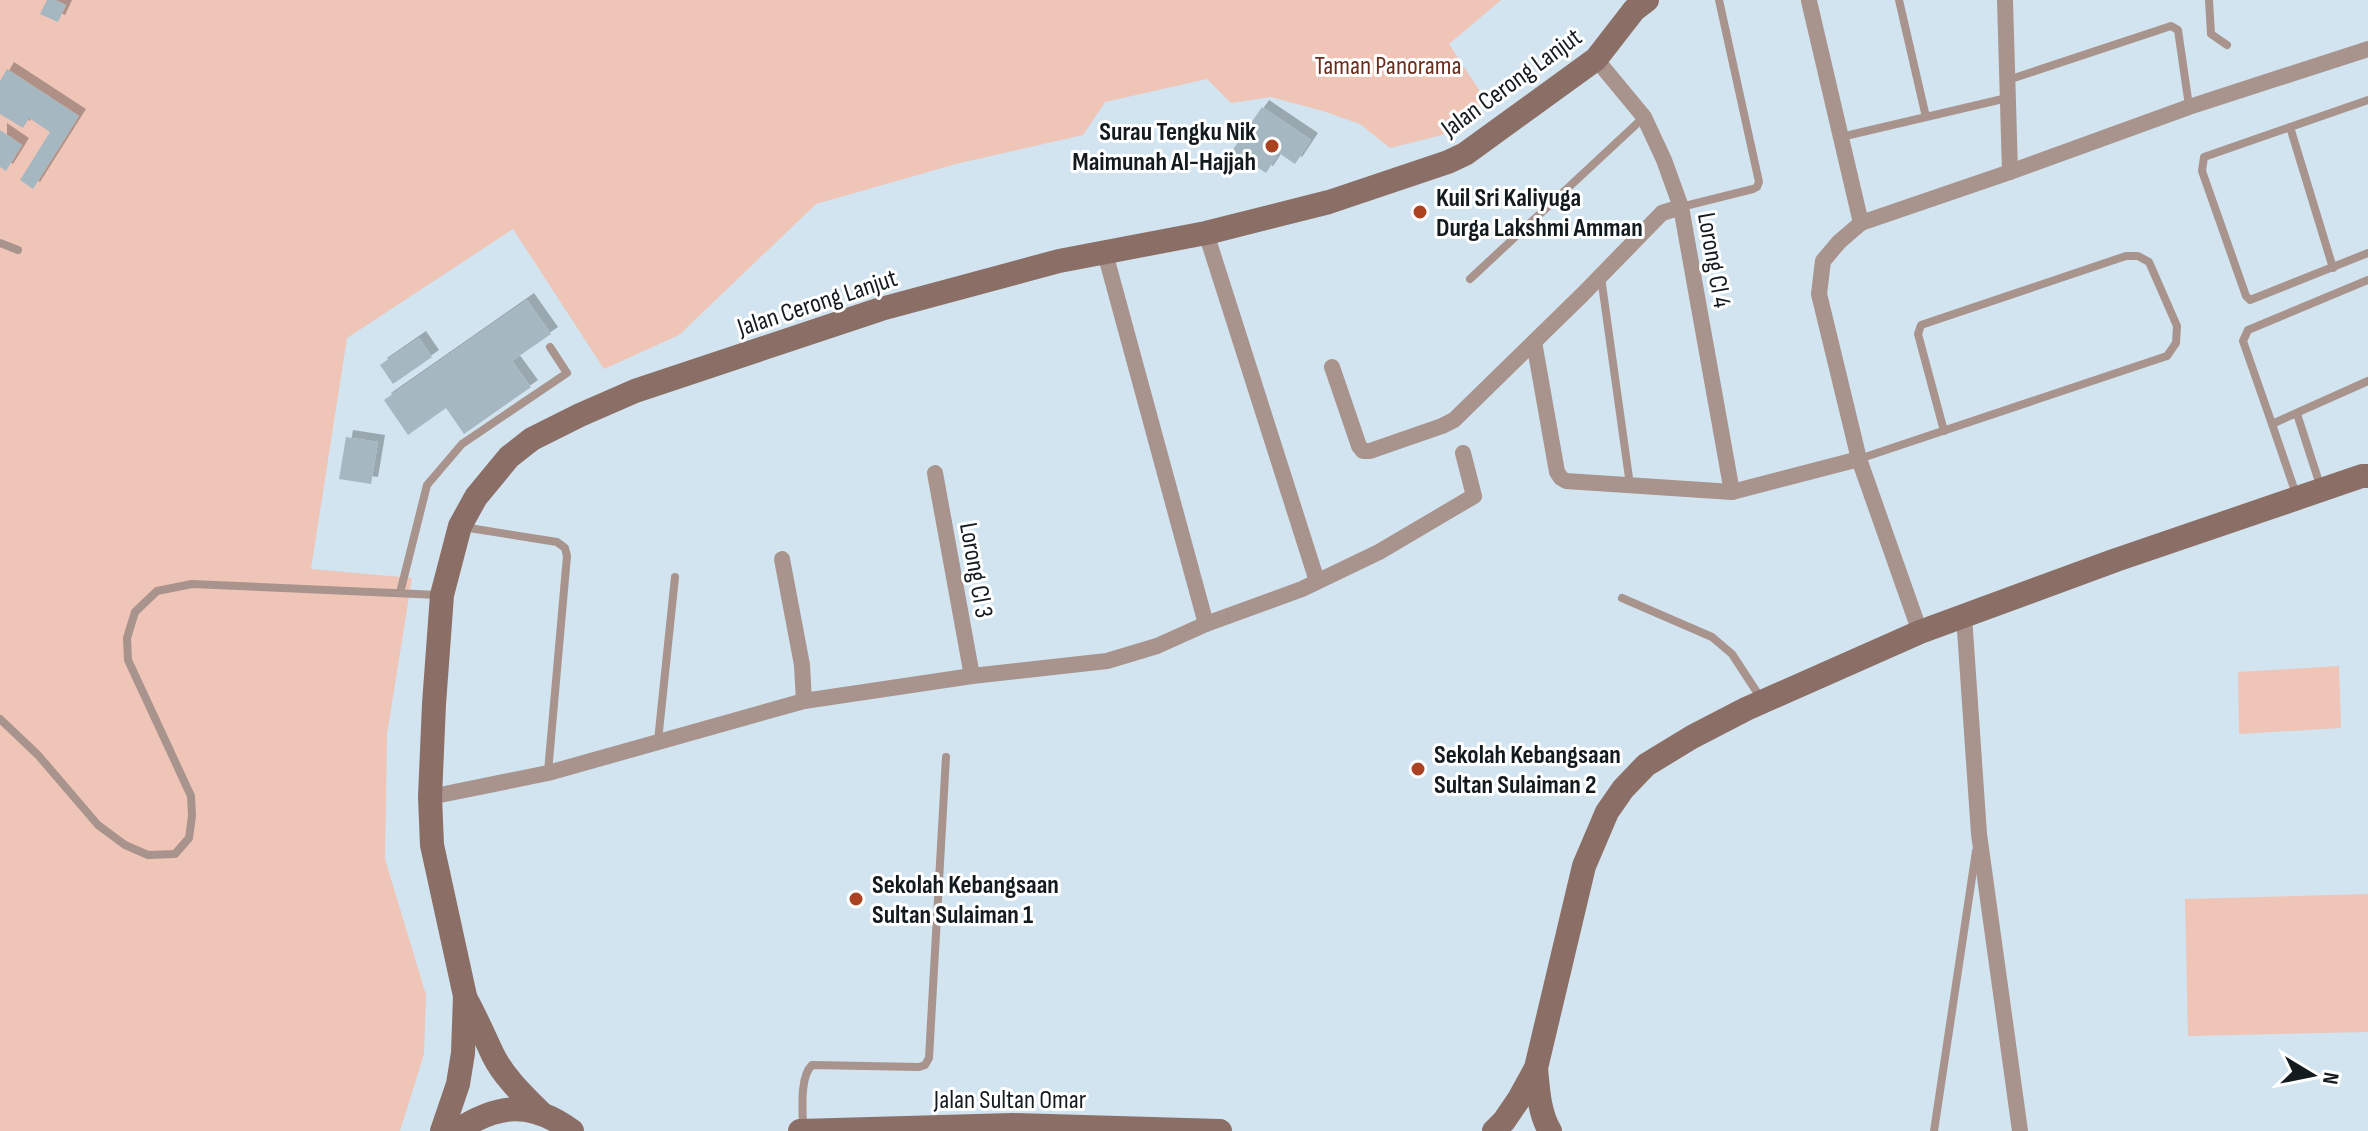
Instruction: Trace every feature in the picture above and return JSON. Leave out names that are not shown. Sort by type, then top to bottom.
[{"type":"street","name":"Jalan Cerong Lanjut","points":[[556,1121],[517,1089],[494,1056],[465,996],[432,845],[430,797],[442,595],[460,526],[476,497],[509,457],[532,439],[635,391],[881,309],[1044,265],[1206,233],[1329,202],[1448,162],[1465,154],[1596,59],[1634,10],[1647,0]]},
{"type":"street","points":[[2005,0],[2010,172]]},
{"type":"street","points":[[1809,1],[1861,223]]},
{"type":"street","points":[[1920,632],[1859,459],[1819,294],[1823,261],[1861,223],[2189,107],[2368,49]]},
{"type":"street","name":"Lorong Cl 4","points":[[1596,59],[1644,117],[1681,207],[1732,492]]},
{"type":"street","points":[[1332,367],[1363,451],[1442,426],[1454,420],[1662,213],[1681,207]]},
{"type":"street","points":[[1206,233],[1317,581]]},
{"type":"street","points":[[1105,253],[1206,624]]},
{"type":"street","points":[[1534,342],[1557,472],[1566,481],[1732,492],[1859,459]]},
{"type":"street","points":[[430,797],[548,773],[804,701],[972,676],[1107,661],[1157,646],[1317,581],[1379,552],[1474,496],[1463,453]]},
{"type":"street","name":"Lorong Cl 3","points":[[935,473],[972,676]]},
{"type":"street","points":[[1494,1131],[1519,1099],[1536,1068],[1584,866],[1607,812],[1646,765],[1692,737],[1763,701],[1920,632],[2116,560],[2366,474]]},
{"type":"street","points":[[782,559],[802,665],[804,701]]},
{"type":"street","points":[[1964,616],[1979,834],[2020,1131]]},
{"type":"street","name":"Jalan Cerong Lanjut","points":[[442,1131],[458,1084],[465,996]]},
{"type":"street","points":[[1536,1068],[1540,1101],[1550,1131]]},
{"type":"street","points":[[456,1131],[480,1116],[510,1109],[591,1131]]},
{"type":"street","name":"Jalan Sultan Omar","points":[[801,1131],[1012,1125],[1220,1131]]},
{"type":"lane","points":[[1681,207],[1753,189],[1759,182],[1719,0]]},
{"type":"lane","points":[[1899,0],[1926,117]]},
{"type":"lane","points":[[2209,0],[2211,34],[2227,45]]},
{"type":"lane","points":[[1841,137],[1926,117],[2171,26],[2178,30],[2189,107]]},
{"type":"lane","points":[[2368,100],[2204,157],[2202,171],[2250,300],[2368,253]]},
{"type":"lane","points":[[1470,279],[1644,117]]},
{"type":"lane","points":[[2290,127],[2333,268]]},
{"type":"lane","points":[[0,243],[18,250]]},
{"type":"lane","points":[[1859,459],[1944,431],[2167,356],[2176,343],[2177,326],[2149,262],[2138,256],[2126,256],[1921,325],[1918,334],[1944,431]]},
{"type":"lane","points":[[1601,276],[1630,486]]},
{"type":"lane","points":[[2297,498],[2243,341],[2248,330],[2368,280]]},
{"type":"lane","points":[[400,593],[427,485],[462,444],[567,373],[550,347]]},
{"type":"lane","points":[[2272,424],[2368,381]]},
{"type":"lane","points":[[2297,414],[2322,490]]},
{"type":"lane","points":[[460,526],[557,542],[565,548],[567,556],[548,773]]},
{"type":"lane","points":[[657,742],[675,577]]},
{"type":"lane","points":[[0,719],[38,755],[98,825],[125,845],[148,855],[175,854],[189,838],[191,796],[128,660],[127,638],[135,612],[157,591],[192,584],[442,595]]},
{"type":"lane","points":[[1622,598],[1712,637],[1732,654],[1763,701]]},
{"type":"lane","points":[[801,1131],[804,1080],[806,1071],[812,1065],[919,1067],[925,1065],[929,1058],[946,757]]},
{"type":"lane","points":[[1934,1131],[1979,834]]},
{"type":"green space","name":"Taman Panorama","points":[[0,0],[1501,0],[1449,44],[1487,102],[1442,135],[1390,148],[1360,124],[1323,111],[1271,97],[1231,103],[1207,79],[1105,102],[1083,135],[956,164],[816,204],[679,335],[604,369],[513,229],[347,338],[311,569],[412,578],[387,734],[385,859],[426,995],[424,1054],[400,1131],[0,1131]]},
{"type":"green space","points":[[2339,666],[2341,728],[2239,734],[2238,672]]},
{"type":"green space","points":[[2368,894],[2368,1032],[2188,1036],[2185,899]]},
{"type":"building","points":[[47,0],[66,5],[58,22],[40,14]]},
{"type":"building","points":[[7,69],[79,116],[33,189],[20,180],[50,132],[29,118],[23,128],[0,114],[0,81]]},
{"type":"building","name":"Surau Tengku Nik Maimunah Al-Hajjah","points":[[1262,107],[1311,140],[1295,164],[1279,153],[1266,173],[1232,151]]},
{"type":"building","points":[[0,130],[22,145],[6,171],[0,167]]},
{"type":"building","points":[[527,300],[551,334],[512,361],[531,387],[464,434],[446,408],[408,435],[384,400]]},
{"type":"building","points":[[419,338],[432,357],[393,384],[380,365]]},
{"type":"building","points":[[346,437],[378,442],[371,484],[339,479]]},
{"type":"place","name":"Surau Tengku Nik Maimunah Al-Hajjah","points":[[1272,146]]},
{"type":"place","name":"Kuil Sri Kaliyuga Durga Lakshmi Amman","points":[[1420,212]]},
{"type":"place","name":"Sekolah Kebangsaan Sultan Sulaiman 2","points":[[1418,769]]},
{"type":"place","name":"Sekolah Kebangsaan Sultan Sulaiman 1","points":[[856,899]]}]
